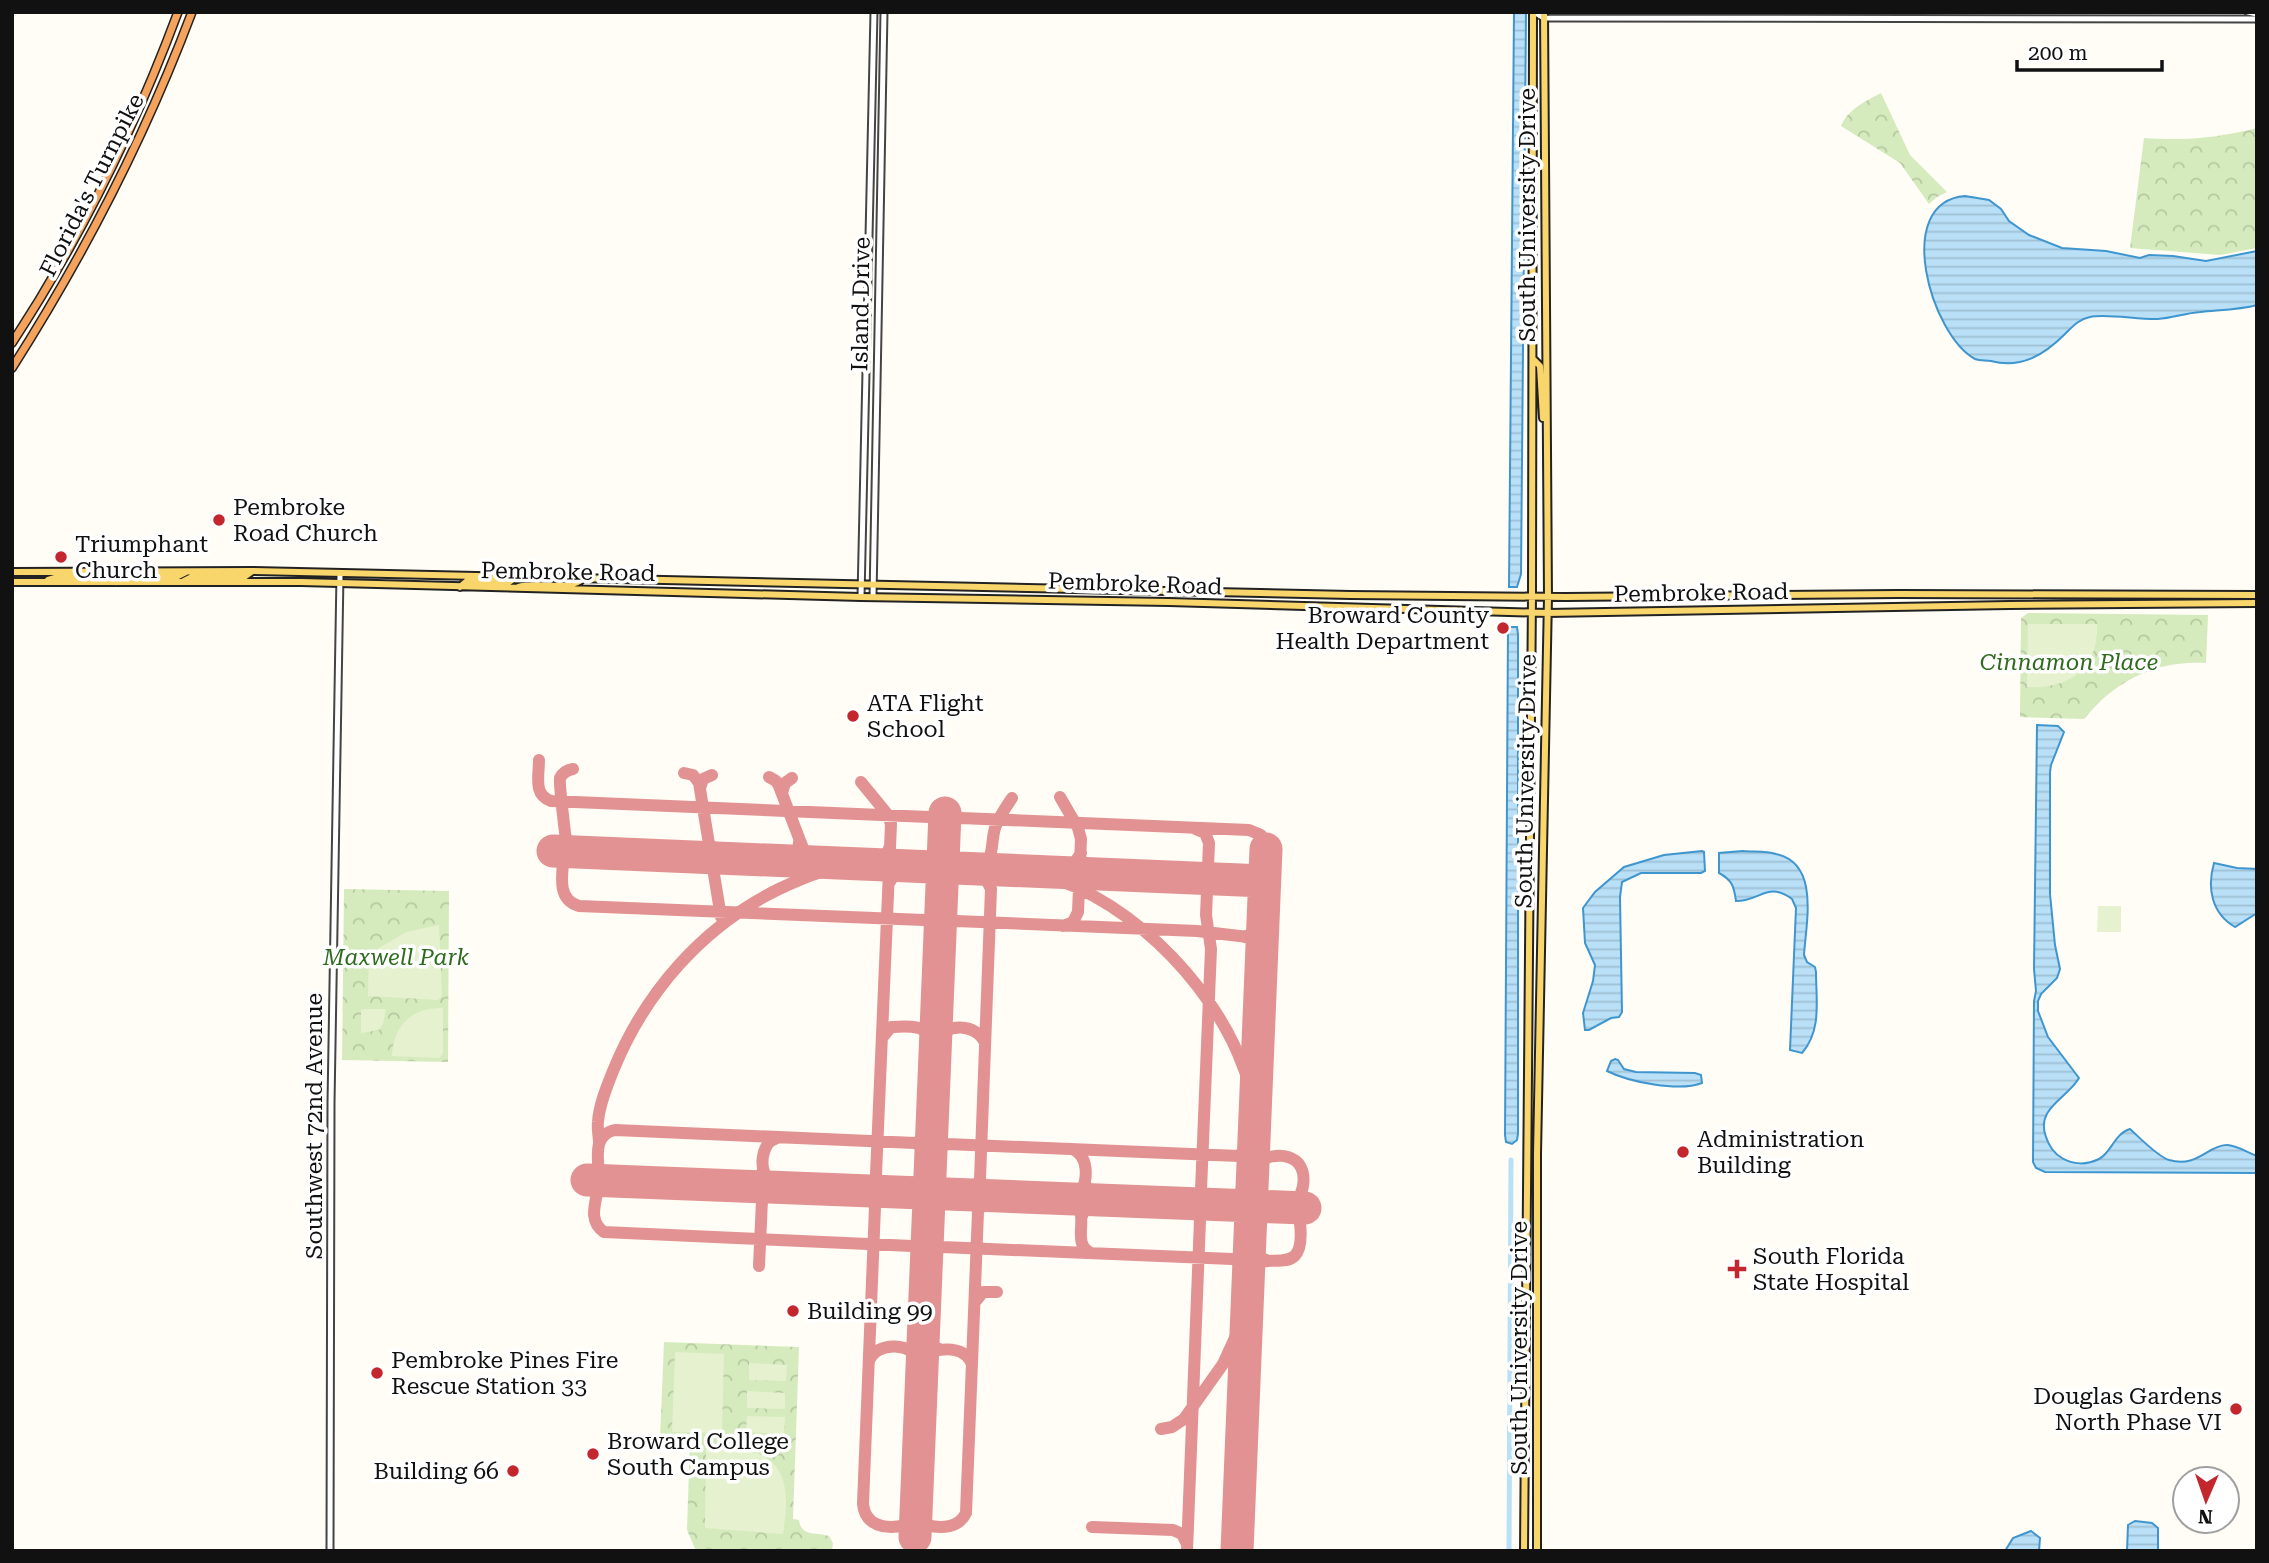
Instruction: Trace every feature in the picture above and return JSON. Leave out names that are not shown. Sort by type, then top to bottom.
[{"type":"highway","name":"Florida's Turnpike","points":[[12,343],[58,269],[103,186],[139,110],[178,12]]},
{"type":"highway","name":"Florida's Turnpike","points":[[12,368],[70,273],[114,192],[158,98],[191,12]]},
{"type":"main road","name":"South University Drive","points":[[1524,1551],[1532,597],[1533,12]]},
{"type":"main road","name":"South University Drive","points":[[1537,1551],[1537,1166],[1548,597],[1544,15]]},
{"type":"main road","points":[[1532,359],[1540,366],[1543,429],[1547,440]]},
{"type":"main road","points":[[43,582],[55,578],[108,577],[122,571]]},
{"type":"main road","points":[[116,582],[125,576],[178,576],[188,571]]},
{"type":"main road","name":"Pembroke Road","points":[[12,572],[252,571],[340,575],[1532,597],[2257,595]]},
{"type":"main road","points":[[183,582],[192,577],[244,577],[252,571]]},
{"type":"main road","points":[[460,587],[467,581],[509,582],[516,577]]},
{"type":"main road","points":[[513,588],[527,584],[574,584],[583,578]]},
{"type":"main road","name":"Pembroke Road","points":[[12,582],[301,582],[861,597],[1026,598],[1531,613],[2257,603]]},
{"type":"main road","points":[[1872,594],[1872,607]]},
{"type":"street","name":"Island Drive","points":[[861,597],[874,12]]},
{"type":"street","name":"Island Drive","points":[[873,597],[884,12]]},
{"type":"street","points":[[1533,12],[1544,15],[2257,19]]},
{"type":"street","points":[[2248,12],[2257,14]]},
{"type":"street","name":"Southwest 72nd Avenue","points":[[330,1551],[331,1103],[340,575]]},
{"type":"green space","points":[[1881,93],[1910,155],[1947,192],[1929,204],[1900,163],[1841,126],[1853,110]]},
{"type":"green space","points":[[2257,128],[2257,248],[2220,255],[2130,248],[2144,138],[2201,138]]},
{"type":"green space","name":"Cinnamon Place","points":[[2028,613],[2208,615],[2206,663],[2170,665],[2138,675],[2110,693],[2084,719],[2020,717],[2021,618]]},
{"type":"green space","points":[[2028,624],[2097,624],[2093,653],[2087,664],[2068,680],[2042,687],[2027,687]]},
{"type":"green space","name":"Maxwell Park","points":[[344,889],[449,891],[448,1062],[342,1060]]},
{"type":"green space","points":[[2098,906],[2121,906],[2121,932],[2097,932]]},
{"type":"green space","points":[[439,925],[442,996],[438,1000],[368,996],[369,954],[406,932]]},
{"type":"green space","points":[[443,1008],[443,1054],[439,1058],[392,1056],[396,1036],[406,1020],[422,1011]]},
{"type":"green space","points":[[386,1009],[379,1030],[361,1033],[361,1010]]},
{"type":"green space","points":[[664,1342],[799,1347],[793,1519],[799,1520],[803,1529],[810,1533],[829,1536],[833,1543],[832,1551],[696,1551],[687,1530],[690,1440],[660,1439]]},
{"type":"green space","points":[[675,1352],[724,1354],[722,1433],[672,1432]]},
{"type":"green space","points":[[749,1363],[787,1365],[786,1381],[749,1380]]},
{"type":"green space","points":[[747,1391],[785,1393],[785,1409],[747,1408]]},
{"type":"green space","points":[[747,1416],[785,1417],[784,1434],[746,1432]]},
{"type":"green space","points":[[706,1447],[748,1450],[774,1464],[785,1491],[783,1534],[705,1528]]},
{"type":"water","points":[[1514,12],[1526,12],[1521,574],[1517,587],[1509,587]]},
{"type":"water","points":[[1965,196],[1989,200],[2001,209],[2009,221],[2029,235],[2062,248],[2106,251],[2140,258],[2149,255],[2173,256],[2206,261],[2257,251],[2257,305],[2158,319],[2090,317],[2076,323],[2040,354],[2022,362],[2002,363],[1975,359],[1959,345],[1933,298],[1926,271],[1924,244],[1930,221],[1943,204]]},
{"type":"water","points":[[1508,627],[1517,627],[1518,634],[1518,1134],[1517,1140],[1512,1144],[1506,1142],[1505,1135]]},
{"type":"water","points":[[2037,725],[2058,726],[2064,732],[2050,772],[2050,894],[2060,969],[2057,978],[2041,994],[2038,1011],[2048,1037],[2079,1078],[2054,1104],[2045,1118],[2048,1143],[2056,1154],[2066,1160],[2075,1163],[2090,1162],[2103,1156],[2125,1131],[2130,1129],[2160,1155],[2179,1162],[2194,1159],[2219,1146],[2237,1147],[2257,1156],[2257,1173],[2045,1172],[2036,1168],[2033,1162]]},
{"type":"water","points":[[1702,851],[1705,871],[1701,873],[1641,873],[1622,882],[1622,1012],[1619,1017],[1585,1030],[1583,1013],[1595,965],[1585,943],[1583,908],[1595,892],[1624,867],[1664,855]]},
{"type":"water","points":[[1719,853],[1772,853],[1790,860],[1805,881],[1808,911],[1804,955],[1807,962],[1815,967],[1817,1004],[1813,1035],[1802,1053],[1790,1050],[1796,908],[1792,899],[1776,892],[1736,901],[1732,884],[1719,873]]},
{"type":"water","points":[[2214,863],[2257,869],[2257,913],[2235,927],[2221,914],[2213,899],[2211,881]]},
{"type":"water","points":[[1615,1059],[1624,1069],[1636,1072],[1695,1073],[1701,1075],[1702,1083],[1692,1086],[1668,1086],[1628,1079],[1607,1071],[1611,1061]]},
{"type":"water","points":[[2135,1521],[2152,1523],[2158,1528],[2158,1551],[2127,1551],[2128,1525]]},
{"type":"water","points":[[2031,1531],[2040,1538],[2039,1551],[2005,1551],[2013,1538]]},
{"type":"waterway","points":[[1509,1551],[1511,1160]]},
{"type":"taxiway","points":[[539,760],[539,790],[551,801],[929,817],[940,823],[944,831]]},
{"type":"taxiway","points":[[573,769],[562,774],[560,778],[563,814],[568,849],[582,853]]},
{"type":"taxiway","points":[[684,773],[693,775],[699,783],[721,917]]},
{"type":"taxiway","points":[[700,788],[703,779],[712,775]]},
{"type":"taxiway","points":[[769,777],[779,786],[804,851],[824,863]]},
{"type":"taxiway","points":[[782,793],[785,783],[792,778]]},
{"type":"taxiway","points":[[861,782],[888,815],[891,824],[876,1175],[879,1185],[888,1191],[878,1198],[875,1207],[863,1504],[872,1522],[891,1527],[916,1521],[944,1527],[959,1522],[966,1513],[978,1212],[982,1202],[992,1196],[983,1190],[980,1179],[991,889],[984,875],[970,869],[985,863],[989,858],[996,824],[1012,798]]},
{"type":"taxiway","points":[[1060,797],[1078,828],[1081,839],[1078,912],[1073,922],[1063,926]]},
{"type":"taxiway","points":[[944,831],[949,823],[961,818],[1249,830],[1261,835],[1266,849]]},
{"type":"taxiway","points":[[1187,1551],[1200,1220],[1195,1208],[1186,1204],[1196,1200],[1201,1190],[1211,949],[1206,915],[1209,843],[1205,833],[1193,828]]},
{"type":"taxiway","points":[[782,861],[795,855],[799,842]]},
{"type":"taxiway","points":[[709,843],[718,854],[735,859]]},
{"type":"taxiway","points":[[599,1143],[600,1109],[626,1042],[642,1014],[680,964],[702,942],[751,904],[816,873],[877,862],[885,856],[890,846]]},
{"type":"taxiway","points":[[564,852],[563,891],[571,902],[579,906],[924,920],[934,924],[940,934],[946,925],[956,921],[1197,931],[1248,937],[1262,947]]},
{"type":"taxiway","points":[[1054,872],[1071,868],[1081,853]]},
{"type":"taxiway","points":[[889,883],[897,871],[913,866]]},
{"type":"taxiway","points":[[1024,871],[1059,880],[1094,896],[1127,917],[1158,943],[1186,972],[1210,1003],[1230,1036],[1248,1082],[1255,1122]]},
{"type":"taxiway","points":[[1245,937],[1259,932],[1263,916]]},
{"type":"taxiway","points":[[920,1028],[930,1024],[936,1014]]},
{"type":"taxiway","points":[[882,1038],[891,1027],[910,1027],[922,1029],[932,1036],[935,1042]]},
{"type":"taxiway","points":[[935,1042],[945,1031],[960,1028],[975,1032],[985,1043]]},
{"type":"taxiway","points":[[926,1262],[922,1251],[912,1246],[604,1232],[598,1227],[594,1214],[599,1179],[599,1143],[602,1137],[615,1130],[915,1143],[924,1140],[932,1130],[937,1140],[947,1144],[1239,1156],[1248,1161],[1253,1170]]},
{"type":"taxiway","points":[[759,1266],[762,1200],[767,1191],[776,1187],[764,1172],[763,1160],[769,1142],[779,1137]]},
{"type":"taxiway","points":[[1237,1156],[1248,1151],[1254,1140]]},
{"type":"taxiway","points":[[915,1143],[926,1148],[931,1156],[936,1148],[947,1144]]},
{"type":"taxiway","points":[[1069,1199],[1081,1193],[1086,1174],[1082,1157],[1072,1149]]},
{"type":"taxiway","points":[[1253,1170],[1260,1161],[1272,1156],[1285,1156],[1296,1161],[1303,1173],[1303,1187],[1297,1200],[1287,1208]]},
{"type":"taxiway","points":[[762,1203],[759,1193],[749,1186],[759,1180],[763,1170]]},
{"type":"taxiway","points":[[978,1212],[976,1202],[965,1195],[976,1188],[980,1179]]},
{"type":"taxiway","points":[[1082,1216],[1085,1207],[1096,1200],[1088,1193],[1085,1183]]},
{"type":"taxiway","points":[[862,1191],[871,1196],[875,1207]]},
{"type":"taxiway","points":[[1069,1199],[1080,1211],[1082,1242],[1091,1253]]},
{"type":"taxiway","points":[[1248,1274],[1254,1265],[1290,1259],[1297,1253],[1300,1242],[1299,1220],[1296,1214],[1287,1208]]},
{"type":"taxiway","points":[[927,1232],[932,1242],[942,1247]]},
{"type":"taxiway","points":[[1249,1246],[1255,1256],[1266,1260]]},
{"type":"taxiway","points":[[926,1262],[931,1252],[942,1247],[1232,1259],[1242,1262],[1248,1274]]},
{"type":"taxiway","points":[[1161,1429],[1172,1427],[1184,1419],[1223,1364],[1239,1329],[1248,1284]]},
{"type":"taxiway","points":[[975,1302],[983,1292],[997,1292]]},
{"type":"taxiway","points":[[923,1335],[928,1344],[939,1349]]},
{"type":"taxiway","points":[[869,1361],[879,1350],[895,1346],[911,1351],[922,1362],[932,1351],[955,1350],[965,1354],[972,1364]]},
{"type":"taxiway","points":[[1092,1527],[1173,1530],[1182,1534],[1187,1544]]},
{"type":"runway","points":[[915,1537],[945,813]]},
{"type":"runway","points":[[1237,1551],[1266,849]]},
{"type":"runway","points":[[553,851],[1264,881]]},
{"type":"runway","points":[[587,1180],[1305,1208]]},
{"type":"place","name":"Pembroke Road Church","points":[[219,520]]},
{"type":"place","name":"Triumphant Church","points":[[61,557]]},
{"type":"place","name":"Broward County Health Department","points":[[1503,628]]},
{"type":"place","name":"ATA Flight School","points":[[853,716]]},
{"type":"place","name":"Administration Building","points":[[1683,1152]]},
{"type":"place","name":"South Florida State Hospital","points":[[1737,1269]]},
{"type":"place","name":"Building 99","points":[[793,1311]]},
{"type":"place","name":"Pembroke Pines Fire Rescue Station 33","points":[[377,1373]]},
{"type":"place","name":"Douglas Gardens North Phase VI","points":[[2236,1409]]},
{"type":"place","name":"Broward College South Campus","points":[[593,1454]]},
{"type":"place","name":"Building 66","points":[[513,1471]]}]
